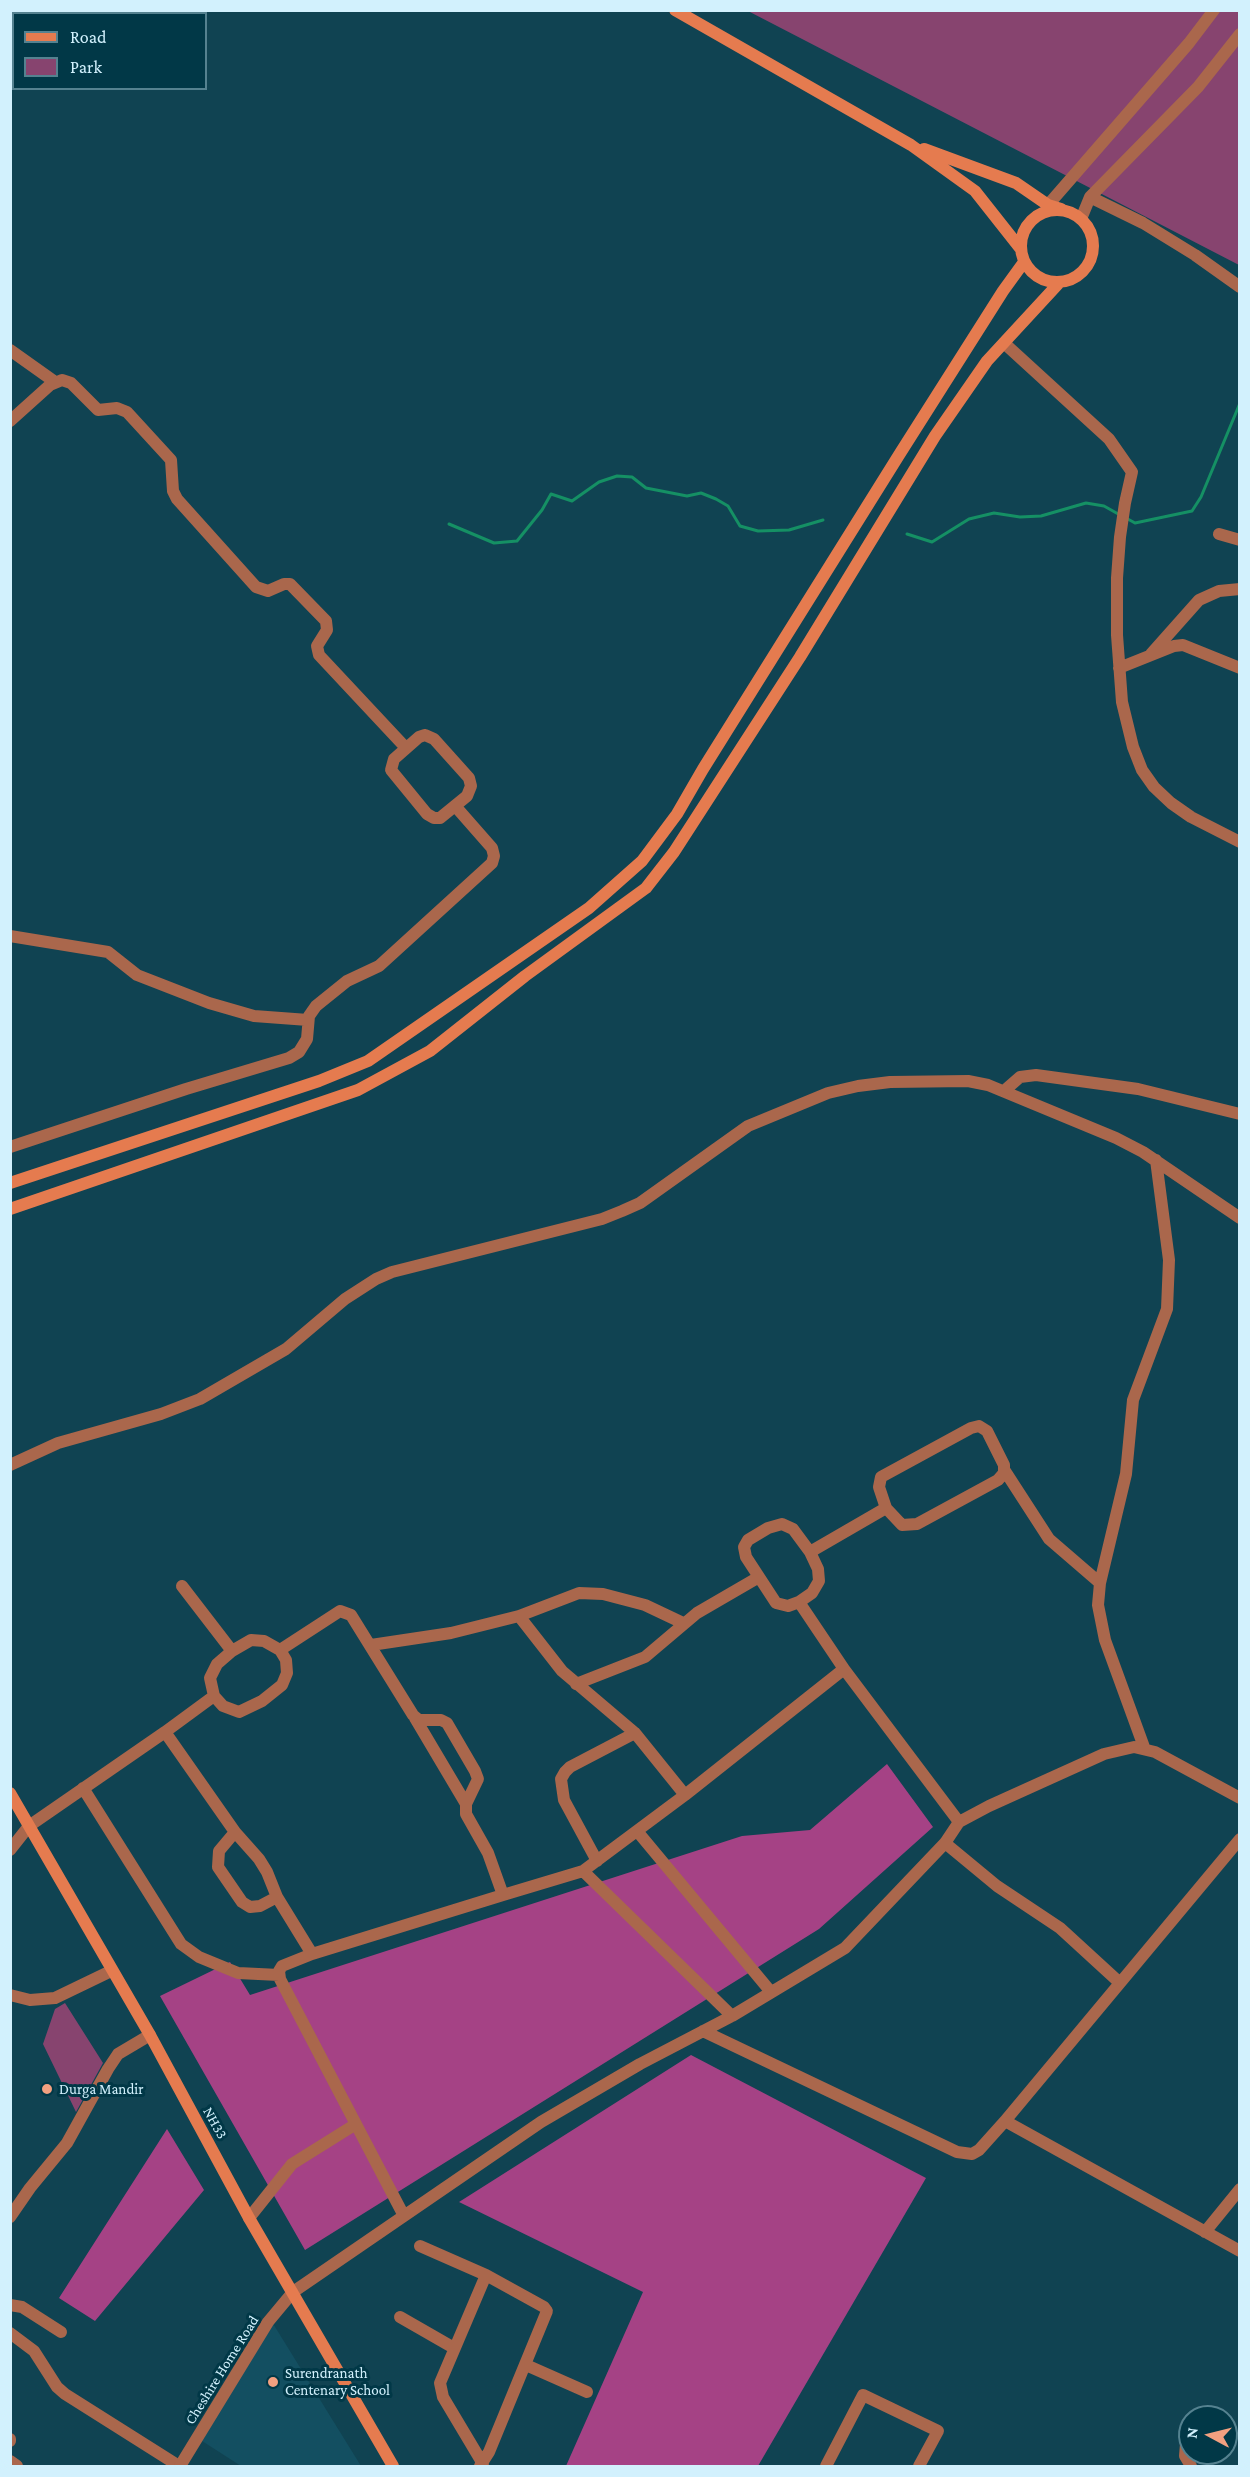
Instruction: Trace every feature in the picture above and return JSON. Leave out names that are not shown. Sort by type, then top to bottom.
[{"type":"main road","points":[[675,10],[911,145],[975,191],[1020,248],[1024,262],[1032,273],[1045,281],[1059,283],[1072,279],[1084,271],[1091,258],[1093,244],[1089,230],[1081,219],[1069,211],[1048,205],[1016,183],[911,145]]},
{"type":"main road","points":[[1020,248],[1023,231],[1035,217],[1051,210],[1069,211]]},
{"type":"main road","points":[[10,1183],[319,1081],[368,1060],[589,908],[642,861],[677,814],[893,464],[1003,291],[1024,262]]},
{"type":"main road","points":[[10,1209],[358,1090],[430,1051],[525,976],[646,888],[674,852],[800,657],[935,436],[987,361],[1059,283]]},
{"type":"main road","name":"NH33","points":[[10,1792],[111,1971],[150,2035],[249,2218],[393,2466]]},
{"type":"street","points":[[1048,205],[1189,44],[1214,10]]},
{"type":"street","points":[[1081,219],[1090,197],[1198,87],[1239,34]]},
{"type":"street","points":[[1090,197],[1143,223],[1237,283]]},
{"type":"street","points":[[1004,343],[1109,439],[1132,472],[1120,537],[1117,578],[1122,702],[1133,747],[1142,771],[1154,787],[1191,817],[1239,842]]},
{"type":"street","points":[[10,350],[55,382],[70,382],[98,410],[117,408],[127,412],[171,460],[173,491],[177,499],[256,587],[268,591],[284,584],[290,584],[326,621],[327,630],[317,646],[319,655],[406,748]]},
{"type":"street","points":[[10,421],[55,382]]},
{"type":"street","points":[[1219,534],[1239,540]]},
{"type":"street","points":[[1150,655],[1199,600],[1219,591],[1239,589]]},
{"type":"street","points":[[1119,668],[1183,645],[1239,668]]},
{"type":"street","points":[[421,736],[430,736],[469,778],[470,793],[443,817],[434,818],[395,778],[391,770],[392,763],[406,748],[421,736]]},
{"type":"street","points":[[10,1147],[295,1056],[305,1045],[308,1020],[316,1006],[347,981],[379,966],[492,863],[494,856],[492,848],[456,807]]},
{"type":"street","points":[[10,936],[108,952],[137,975],[209,1003],[254,1016],[308,1020]]},
{"type":"street","points":[[1004,1091],[1020,1077],[1036,1076],[1138,1089],[1239,1114]]},
{"type":"street","points":[[10,1465],[58,1443],[160,1414],[200,1399],[286,1349],[364,1286],[392,1272],[602,1219],[640,1203],[748,1126],[828,1093],[858,1086],[890,1082],[968,1081],[1004,1091],[1116,1138],[1156,1160],[1239,1218]]},
{"type":"street","points":[[1143,1747],[1102,1628],[1098,1605],[1100,1583],[1125,1480],[1133,1400],[1167,1309],[1169,1260],[1156,1160]]},
{"type":"street","points":[[1005,1471],[993,1485],[917,1524],[902,1525],[886,1508],[879,1487],[881,1477],[971,1428],[979,1426],[987,1431],[1001,1456],[1005,1471],[1049,1539],[1100,1583]]},
{"type":"street","points":[[810,1552],[886,1508]]},
{"type":"street","points":[[782,1524],[791,1527],[810,1552],[818,1569],[819,1581],[812,1593],[788,1606],[779,1605],[746,1557],[744,1547],[748,1540],[768,1528],[782,1524]]},
{"type":"street","points":[[576,1684],[645,1658],[683,1623],[759,1577]]},
{"type":"street","points":[[182,1586],[232,1651]]},
{"type":"street","points":[[371,1645],[451,1633],[519,1616],[567,1596],[588,1593],[645,1605],[683,1623]]},
{"type":"street","points":[[799,1602],[844,1669],[959,1822],[988,1806],[1104,1754],[1124,1748],[1143,1747],[1174,1761],[1239,1798]]},
{"type":"street","points":[[280,1650],[340,1611],[351,1615],[466,1804]]},
{"type":"street","points":[[519,1616],[562,1671],[635,1733],[685,1795]]},
{"type":"street","points":[[251,1640],[264,1641],[280,1650],[286,1660],[287,1673],[282,1685],[262,1701],[239,1712],[223,1706],[214,1696],[210,1678],[217,1664],[232,1651],[251,1640]]},
{"type":"street","points":[[404,2216],[279,1975],[282,1966],[312,1954],[583,1871],[685,1795],[844,1669]]},
{"type":"street","points":[[10,1850],[29,1826],[214,1696]]},
{"type":"street","points":[[415,1718],[441,1720],[452,1731],[478,1779],[466,1804],[466,1814],[488,1853],[503,1895]]},
{"type":"street","points":[[165,1732],[235,1832],[259,1859],[278,1897],[312,1954]]},
{"type":"street","points":[[597,1861],[564,1800],[561,1779],[570,1767],[635,1733]]},
{"type":"street","points":[[83,1788],[181,1944],[199,1957],[237,1973],[279,1975]]},
{"type":"street","name":"Cheshire Home Road","points":[[180,2466],[268,2322],[293,2292],[541,2122],[640,2064],[732,2016],[844,1948],[945,1843],[959,1822]]},
{"type":"street","points":[[637,1831],[771,1992]]},
{"type":"street","points":[[235,1832],[217,1857],[218,1867],[228,1885],[242,1902],[250,1907],[260,1906],[278,1897]]},
{"type":"street","points":[[703,2031],[957,2152],[966,2154],[978,2150],[1005,2121],[1239,1839]]},
{"type":"street","points":[[945,1843],[996,1886],[1060,1928],[1120,1983]]},
{"type":"street","points":[[583,1871],[732,2016]]},
{"type":"street","points":[[10,1995],[30,2000],[55,1998],[111,1971]]},
{"type":"street","points":[[10,2217],[30,2188],[67,2143],[118,2054],[150,2035]]},
{"type":"street","points":[[1005,2121],[1239,2251]]},
{"type":"street","points":[[249,2218],[292,2164],[356,2124]]},
{"type":"street","points":[[1205,2232],[1239,2189]]},
{"type":"street","points":[[420,2246],[486,2275],[546,2309],[546,2318],[482,2465]]},
{"type":"street","points":[[482,2465],[441,2390],[442,2376],[486,2275]]},
{"type":"street","points":[[10,2305],[22,2307],[61,2332]]},
{"type":"street","points":[[400,2317],[454,2348]]},
{"type":"street","points":[[10,2333],[34,2351],[57,2387],[65,2394],[180,2466]]},
{"type":"street","points":[[526,2365],[587,2392]]},
{"type":"street","points":[[826,2466],[863,2395],[938,2431],[919,2466]]},
{"type":"street","points":[[10,2462],[17,2466]]},
{"type":"shaded area","points":[[887,1764],[933,1827],[819,1929],[305,2250],[160,1996],[230,1962],[250,1995],[742,1836],[810,1830]]},
{"type":"shaded area","points":[[691,2055],[926,2178],[758,2466],[566,2466],[643,2292],[459,2202]]},
{"type":"shaded area","points":[[167,2129],[204,2190],[95,2321],[59,2298]]},
{"type":"shaded area","name":"Surendranath Centenary School","points":[[272,2322],[361,2466],[241,2466],[202,2441]]},
{"type":"green space","points":[[748,11],[1239,11],[1239,265]]},
{"type":"green space","points":[[65,2003],[103,2063],[76,2112],[43,2044],[55,2009]]},
{"type":"waterway","points":[[1126,518],[1135,523],[1192,511],[1201,497],[1240,403]]},
{"type":"waterway","points":[[449,524],[494,543],[517,541],[542,510],[551,494],[572,501],[599,482],[617,476],[632,477],[646,488],[687,496],[701,493],[728,506],[740,526],[758,531],[789,530],[823,520]]},
{"type":"waterway","points":[[907,534],[932,542],[969,519],[994,513],[1020,517],[1041,516],[1086,503],[1104,506],[1120,515]]},
{"type":"place","name":"Durga Mandir","points":[[47,2089]]},
{"type":"place","name":"Surendranath Centenary School","points":[[273,2382]]}]
